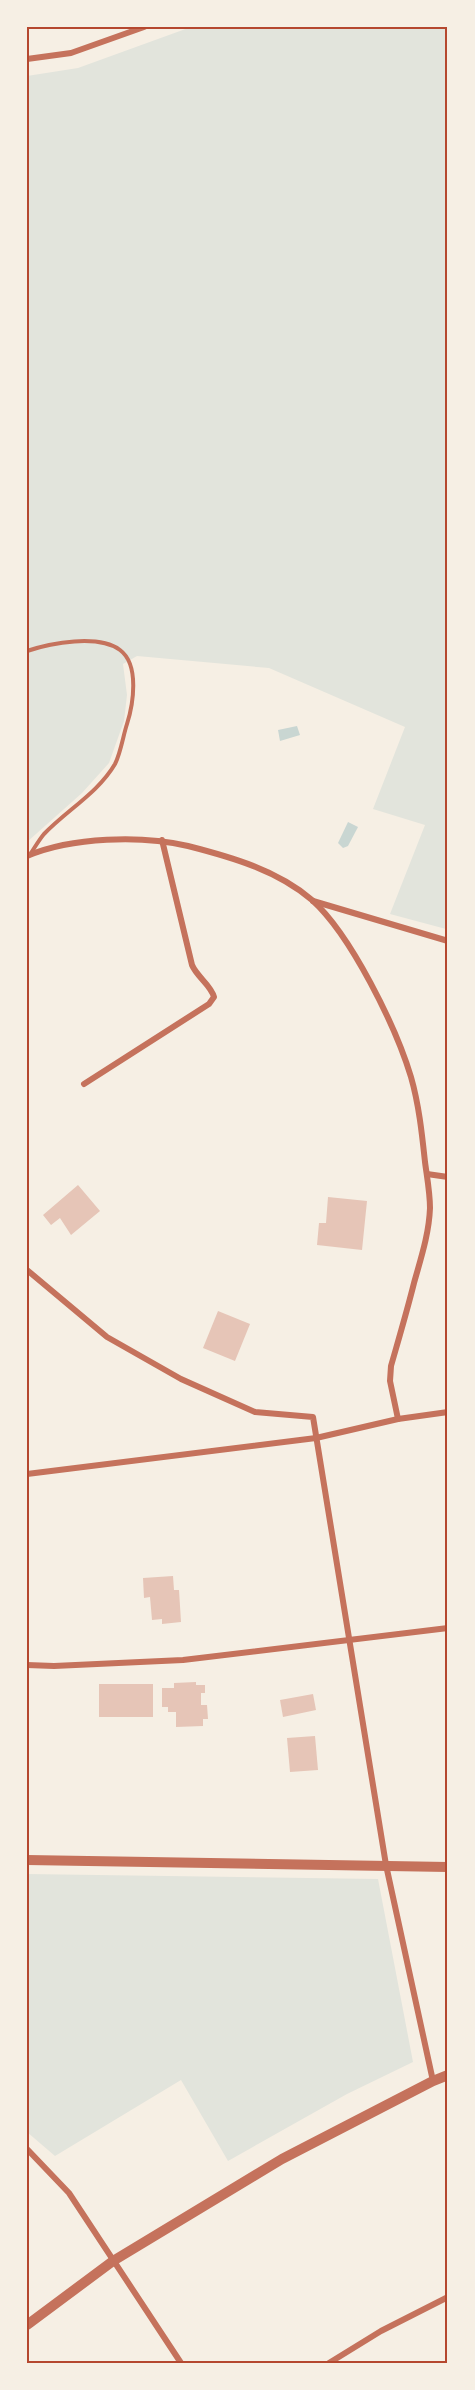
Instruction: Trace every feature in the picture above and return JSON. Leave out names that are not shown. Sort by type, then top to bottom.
[{"type":"street","points":[[27,59],[71,53],[144,27]]},
{"type":"street","points":[[29,855],[77,843],[106,840],[162,840],[225,856],[255,867],[294,887],[327,917],[355,956],[397,1042],[415,1096],[430,1205],[427,1239],[391,1366],[390,1380],[398,1419]]},
{"type":"street","points":[[84,1084],[208,1004],[214,997],[212,991],[196,974],[190,959],[162,840]]},
{"type":"street","points":[[312,901],[448,942]]},
{"type":"street","points":[[426,1174],[448,1177]]},
{"type":"street","points":[[27,1269],[107,1337],[181,1378],[255,1412],[313,1417],[386,1865],[433,2081]]},
{"type":"street","points":[[27,1474],[316,1438],[398,1419],[448,1412]]},
{"type":"street","points":[[27,1665],[54,1666],[183,1660],[448,1629]]},
{"type":"street","points":[[27,1860],[386,1865],[448,1868]]},
{"type":"street","points":[[27,2325],[113,2261],[282,2159],[433,2081],[448,2076]]},
{"type":"street","points":[[27,2149],[69,2193],[181,2363]]},
{"type":"street","points":[[329,2363],[381,2331],[448,2296]]},
{"type":"lane","points":[[27,651],[50,645],[94,641],[120,650],[128,660],[132,684],[129,717],[115,763],[93,791],[43,835],[29,855]]},
{"type":"shaded area","points":[[191,27],[448,27],[448,922],[446,929],[390,914],[425,825],[373,809],[405,727],[269,668],[137,656],[123,664],[127,695],[124,721],[109,763],[82,793],[27,842],[27,76],[78,68]]},
{"type":"shaded area","points":[[297,726],[300,735],[280,741],[278,730]]},
{"type":"shaded area","points":[[348,822],[358,827],[348,846],[343,848],[338,843]]},
{"type":"shaded area","points":[[27,1874],[378,1879],[413,2062],[347,2094],[228,2161],[181,2080],[55,2156],[27,2132]]},
{"type":"building","points":[[78,1185],[100,1211],[71,1235],[60,1218],[51,1225],[43,1215]]},
{"type":"building","points":[[328,1197],[367,1201],[362,1250],[317,1245],[319,1223],[326,1223]]},
{"type":"building","points":[[218,1311],[250,1324],[235,1361],[203,1348]]},
{"type":"building","points":[[173,1576],[174,1590],[179,1590],[181,1622],[162,1624],[162,1619],[152,1620],[150,1597],[144,1598],[143,1578]]},
{"type":"building","points":[[196,1682],[196,1685],[205,1685],[205,1693],[201,1693],[201,1705],[207,1705],[208,1719],[203,1719],[203,1726],[176,1727],[176,1712],[168,1712],[168,1707],[162,1707],[162,1688],[174,1688],[174,1683]]},
{"type":"building","points":[[99,1684],[153,1684],[153,1717],[99,1717]]},
{"type":"building","points":[[313,1694],[316,1710],[283,1717],[280,1700]]},
{"type":"building","points":[[315,1736],[318,1770],[290,1772],[287,1738]]}]
